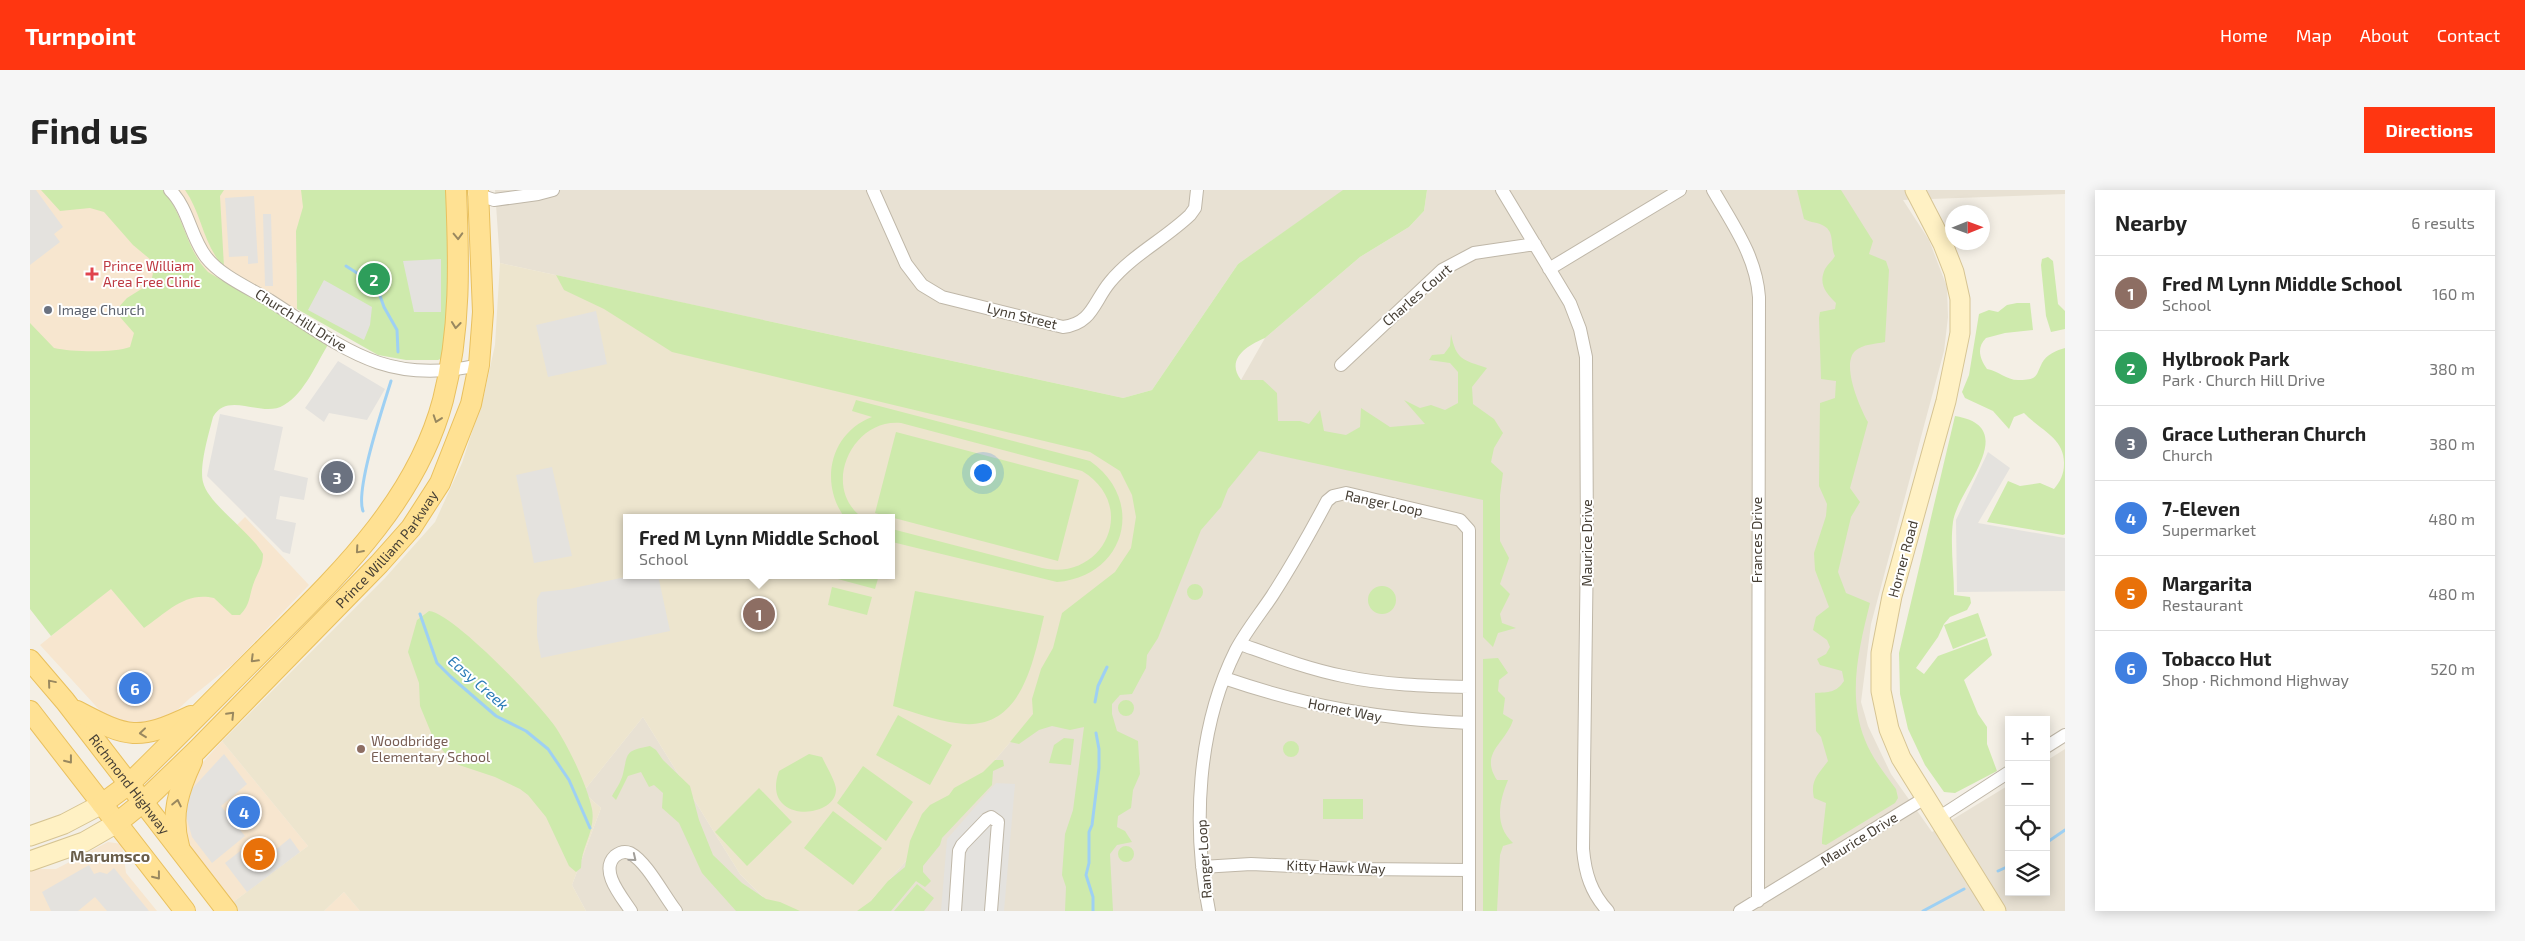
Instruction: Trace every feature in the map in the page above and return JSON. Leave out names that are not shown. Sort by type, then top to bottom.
[{"type":"main road","name":"Horner Road","points":[[1915,190],[1949,258],[1957,284],[1960,334],[1952,377],[1892,596],[1881,659],[1881,691],[1889,729],[1904,764],[1996,911]]},
{"type":"main road","name":"Prince William Parkway","points":[[117,823],[143,802],[197,750],[379,564],[411,528],[440,482],[455,450],[471,404],[479,366],[483,312],[480,191]]},
{"type":"main road","name":"Prince William Parkway","points":[[102,804],[129,784],[329,583],[390,512],[416,468],[431,435],[450,372],[459,278],[456,192]]},
{"type":"main road","points":[[390,512],[411,528]]},
{"type":"main road","name":"Richmond Highway","points":[[30,660],[70,707],[227,911]]},
{"type":"main road","points":[[70,707],[112,729],[138,734],[152,732],[204,710]]},
{"type":"main road","points":[[30,711],[184,911]]},
{"type":"main road","points":[[180,850],[175,826],[175,807],[181,785],[197,750]]},
{"type":"main road","points":[[30,841],[102,804]]},
{"type":"main road","points":[[30,861],[84,842],[117,823]]},
{"type":"main road","points":[[30,836],[58,826]]},
{"type":"street","name":"Church Hill Drive","points":[[170,190],[183,207],[200,247],[216,267],[367,360],[399,369],[450,372],[479,366]]},
{"type":"street","points":[[456,192],[480,191],[494,200],[553,190]]},
{"type":"street","name":"Lynn Street","points":[[873,190],[906,264],[922,285],[942,297],[1063,327],[1083,321],[1090,315],[1102,292],[1118,272],[1190,215],[1194,208],[1197,190]]},
{"type":"street","name":"Maurice Drive","points":[[1502,190],[1574,312],[1586,357],[1587,543],[1583,849],[1588,879],[1601,903],[1608,911]]},
{"type":"street","points":[[1549,269],[1680,190]]},
{"type":"street","name":"Frances Drive","points":[[1713,190],[1749,252],[1756,274],[1759,297],[1757,562],[1758,901]]},
{"type":"street","name":"Charles Court","points":[[1341,365],[1442,270],[1474,254],[1492,249],[1535,244]]},
{"type":"street","name":"Ranger Loop","points":[[1209,911],[1202,867],[1203,777],[1211,723],[1224,678],[1240,644],[1296,557],[1328,501],[1333,496],[1346,493],[1460,520],[1466,524],[1470,534],[1469,911]]},
{"type":"street","points":[[1240,644],[1344,676],[1411,685],[1469,688]]},
{"type":"street","name":"Hornet Way","points":[[1224,678],[1292,699],[1342,711],[1411,720],[1469,723]]},
{"type":"street","points":[[2050,744],[2065,735]]},
{"type":"street","points":[[1938,818],[2005,775]]},
{"type":"street","name":"Maurice Drive","points":[[1740,911],[1925,798]]},
{"type":"street","points":[[955,911],[962,845],[991,817],[998,822],[991,911]]},
{"type":"street","points":[[631,911],[610,875],[611,862],[617,854],[623,852],[632,854],[645,868],[676,911]]},
{"type":"street","name":"Kitty Hawk Way","points":[[1202,867],[1251,864],[1359,869],[1469,870]]},
{"type":"shaded area","points":[[30,190],[329,190],[296,264],[297,309],[286,327],[30,417]]},
{"type":"shaded area","points":[[30,190],[36,190],[63,227],[54,234],[60,242],[30,265]]},
{"type":"shaded area","points":[[495,190],[1343,191],[1238,264],[1152,390],[1123,398],[500,263]]},
{"type":"shaded area","points":[[1427,190],[2065,190],[2065,194],[1903,200],[1929,240],[1947,287],[1948,317],[1944,351],[1871,624],[1861,702],[1868,726],[1891,774],[1932,832],[2005,787],[2005,896],[2050,896],[2050,758],[2065,749],[2065,911],[862,911],[995,760],[1263,445],[1241,380],[1265,338],[1360,257],[1409,227],[1424,211]]},
{"type":"shaded area","points":[[254,196],[258,263],[248,264],[248,256],[229,257],[225,198]]},
{"type":"shaded area","points":[[263,214],[271,214],[273,286],[265,286]]},
{"type":"shaded area","points":[[441,259],[441,312],[414,312],[403,261]]},
{"type":"shaded area","points":[[500,263],[1123,398],[1175,548],[995,760],[862,911],[777,911],[740,874],[643,717],[583,792],[601,808],[572,885],[586,911],[360,911],[344,892],[324,911],[238,911],[232,903],[308,846],[222,741],[385,578],[435,522],[462,463],[484,395],[495,345]]},
{"type":"shaded area","points":[[324,280],[372,307],[370,325],[364,340],[308,310]]},
{"type":"shaded area","points":[[596,311],[607,364],[548,377],[536,325]]},
{"type":"shaded area","points":[[338,361],[385,389],[367,420],[329,413],[324,422],[305,408]]},
{"type":"shaded area","points":[[220,414],[283,427],[274,470],[308,478],[304,500],[280,496],[276,519],[296,523],[290,554],[283,552],[207,476]]},
{"type":"shaded area","points":[[1988,452],[2010,468],[1978,523],[2065,538],[2065,591],[1957,592],[1956,520]]},
{"type":"shaded area","points":[[552,467],[572,556],[534,563],[516,475]]},
{"type":"shaded area","points":[[245,517],[309,585],[234,663],[173,714],[143,728],[105,716],[40,645],[111,588],[144,628],[185,577]]},
{"type":"shaded area","points":[[623,578],[659,579],[670,631],[541,658],[537,636],[537,599],[541,592],[569,589]]},
{"type":"shaded area","points":[[643,717],[740,874],[777,911],[586,911],[572,885],[601,808],[583,792]]},
{"type":"shaded area","points":[[222,741],[308,846],[232,903],[185,846],[179,832],[196,770]]},
{"type":"shaded area","points":[[224,754],[247,784],[221,806],[245,836],[212,863],[192,837],[185,812],[190,791]]},
{"type":"shaded area","points":[[996,783],[1015,784],[1004,911],[941,911],[947,839]]},
{"type":"shaded area","points":[[290,838],[300,852],[247,892],[225,863],[249,844],[262,861]]},
{"type":"shaded area","points":[[108,842],[122,844],[126,873],[157,911],[30,911],[30,869],[56,869]]},
{"type":"shaded area","points":[[89,865],[94,874],[100,872],[107,874],[114,868],[149,911],[107,911],[95,897],[78,911],[51,911],[42,892]]},
{"type":"shaded area","points":[[344,892],[360,911],[324,911]]},
{"type":"green space","points":[[41,190],[163,190],[176,210],[195,253],[208,272],[329,343],[310,377],[298,393],[284,405],[266,409],[236,405],[227,406],[219,409],[213,417],[203,459],[203,482],[213,499],[249,536],[263,554],[261,566],[247,604],[240,615],[232,615],[214,598],[194,598],[176,605],[144,628],[111,589],[51,636],[30,609],[30,323],[54,348],[93,351],[130,347],[134,333],[120,317],[117,309],[127,298],[151,283],[153,273],[151,260],[133,245],[104,212],[90,208],[60,211]]},
{"type":"green space","points":[[185,190],[224,190],[220,196],[224,267],[211,249],[191,199]]},
{"type":"green space","points":[[301,190],[449,190],[452,290],[443,358],[438,360],[406,360],[378,355],[297,309],[296,231],[303,207]]},
{"type":"green space","points":[[1343,190],[1427,190],[1424,211],[1409,227],[1360,257],[1265,338],[1246,349],[1237,359],[1237,372],[1241,380],[1263,380],[1277,393],[1278,421],[1300,421],[1309,424],[1320,410],[1324,431],[1346,435],[1360,427],[1361,408],[1390,427],[1425,424],[1404,400],[1420,408],[1431,405],[1445,410],[1458,403],[1458,372],[1450,363],[1429,360],[1432,355],[1444,354],[1450,346],[1451,334],[1455,349],[1462,358],[1487,368],[1472,387],[1473,404],[1494,419],[1503,433],[1494,448],[1491,462],[1503,473],[1500,495],[1500,541],[1509,558],[1500,584],[1510,594],[1500,614],[1502,623],[1516,628],[1498,633],[1493,647],[1483,637],[1483,500],[1259,451],[1228,489],[1221,507],[1201,530],[1158,638],[1147,655],[1146,668],[1132,694],[1120,695],[1112,704],[1112,714],[1117,731],[1138,741],[1140,774],[1133,790],[1131,808],[1118,816],[1117,827],[1125,831],[1132,842],[1117,845],[1110,854],[1113,911],[1065,911],[1066,887],[1062,875],[1065,834],[1073,810],[1084,727],[1070,730],[1052,726],[1039,730],[1019,744],[1010,742],[1033,714],[1032,699],[1041,669],[1053,648],[1062,613],[1115,572],[1131,548],[1136,517],[1132,495],[1120,471],[1090,452],[672,352],[604,309],[564,290],[556,275],[1123,398],[1152,390],[1238,264]]},
{"type":"green space","points":[[1797,190],[1841,190],[1873,241],[1869,254],[1886,261],[1889,270],[1885,342],[1862,347],[1855,351],[1851,357],[1850,366],[1853,386],[1868,422],[1850,488],[1860,502],[1851,517],[1838,572],[1846,593],[1870,603],[1859,654],[1856,689],[1857,706],[1860,723],[1868,747],[1896,789],[1898,798],[1895,803],[1826,845],[1822,844],[1822,839],[1826,803],[1814,798],[1813,792],[1814,782],[1828,761],[1821,737],[1816,731],[1815,693],[1835,690],[1844,681],[1842,671],[1820,665],[1817,659],[1826,654],[1830,647],[1827,640],[1813,630],[1816,617],[1829,607],[1815,570],[1814,553],[1826,516],[1827,504],[1819,486],[1820,403],[1835,398],[1836,381],[1821,379],[1819,318],[1820,312],[1835,309],[1836,303],[1826,292],[1822,279],[1825,269],[1835,256],[1830,232],[1822,225],[1804,219]]},
{"type":"green space","points":[[2048,257],[2053,261],[2058,304],[2065,311],[2065,329],[2051,332],[2046,316],[2041,265],[2042,259]]},
{"type":"green space","points":[[2030,303],[2033,330],[2005,333],[1986,338],[1981,346],[1980,354],[1987,369],[2011,379],[2026,380],[2036,376],[2044,360],[2049,355],[2065,348],[2065,534],[2063,535],[1987,522],[2008,481],[2020,486],[2040,483],[2054,489],[2061,478],[2064,468],[2063,455],[2056,441],[2024,413],[2014,417],[2009,429],[1993,411],[1965,398],[1962,392],[1969,375],[1979,314],[1989,310],[1998,312],[2007,305]]},
{"type":"green space","points":[[856,400],[1090,461],[1107,477],[1118,496],[1122,515],[1120,534],[1113,551],[1099,566],[1081,577],[1057,582],[895,543],[895,530],[1042,568],[1064,569],[1082,564],[1097,553],[1107,538],[1111,521],[1109,503],[1099,486],[1082,471],[901,423],[884,424],[868,432],[856,443],[848,457],[843,473],[844,490],[850,505],[859,514],[843,514],[832,490],[833,460],[838,447],[846,435],[858,424],[872,417],[852,411]]},
{"type":"green space","points":[[1955,416],[1975,422],[1984,433],[1985,446],[1981,461],[1957,509],[1952,531],[1954,595],[1970,597],[1971,603],[1967,610],[1950,617],[1944,624],[1938,637],[1916,668],[1924,674],[1938,656],[1987,638],[1992,655],[1964,680],[1978,714],[1987,727],[1987,744],[1997,771],[1955,793],[1944,792],[1925,765],[1908,729],[1900,694],[1899,653]]},
{"type":"green space","points":[[896,432],[1079,480],[1058,561],[895,518],[895,514],[875,513]]},
{"type":"green space","points":[[838,579],[878,579],[875,589]]},
{"type":"green space","points":[[1195,584],[1201,586],[1203,592],[1201,598],[1195,600],[1189,598],[1187,592],[1189,586]]},
{"type":"green space","points":[[1382,586],[1392,590],[1396,600],[1392,610],[1382,614],[1372,610],[1368,600],[1372,590]]},
{"type":"green space","points":[[832,587],[872,597],[867,615],[828,605]]},
{"type":"green space","points":[[915,591],[1044,616],[1035,654],[1020,691],[1010,706],[996,718],[978,723],[956,723],[893,706]]},
{"type":"green space","points":[[429,611],[456,626],[514,679],[554,725],[565,743],[586,789],[593,817],[581,868],[576,872],[569,866],[546,817],[528,795],[495,777],[459,765],[444,752],[432,735],[420,706],[419,683],[408,652],[417,620]]},
{"type":"green space","points":[[1978,613],[1986,636],[1953,649],[1944,625]]},
{"type":"green space","points":[[1498,658],[1508,673],[1499,680],[1498,691],[1505,698],[1503,714],[1513,720],[1510,728],[1492,755],[1491,762],[1492,771],[1497,780],[1508,780],[1502,797],[1500,813],[1503,829],[1513,843],[1503,846],[1500,855],[1497,911],[1483,911],[1483,659]]},
{"type":"green space","points":[[1126,700],[1132,702],[1134,708],[1132,714],[1126,716],[1120,714],[1118,708],[1120,702]]},
{"type":"green space","points":[[898,715],[952,745],[930,785],[876,755]]},
{"type":"green space","points":[[1064,738],[1074,739],[1071,765],[1049,763],[1054,745]]},
{"type":"green space","points":[[1291,741],[1297,743],[1299,749],[1297,755],[1291,757],[1285,755],[1283,749],[1285,743]]},
{"type":"green space","points":[[650,746],[690,786],[699,820],[713,855],[742,883],[766,899],[780,902],[800,911],[736,911],[702,873],[679,823],[662,808],[663,793],[654,785],[649,787],[641,772],[628,776],[616,800],[612,796],[621,780],[629,754],[636,749]]},
{"type":"green space","points":[[809,754],[822,757],[836,789],[833,799],[825,807],[801,812],[789,808],[780,801],[776,788],[779,771]]},
{"type":"green space","points":[[995,760],[1003,760],[1004,766],[993,771],[992,785],[942,838],[940,845],[923,866],[923,872],[931,881],[925,887],[916,881],[891,911],[857,911],[871,901],[888,881],[905,867],[910,841],[922,814],[930,805],[949,795],[954,788],[983,772]]},
{"type":"green space","points":[[863,766],[913,802],[886,841],[837,803]]},
{"type":"green space","points":[[759,788],[792,822],[747,866],[715,832]]},
{"type":"green space","points":[[1323,799],[1363,799],[1363,819],[1323,819]]},
{"type":"green space","points":[[833,811],[882,848],[853,885],[804,848]]},
{"type":"green space","points":[[1126,846],[1132,848],[1134,854],[1132,860],[1126,862],[1120,860],[1118,854],[1120,848]]},
{"type":"green space","points":[[917,884],[934,898],[924,911],[894,911]]},
{"type":"waterway","name":"Easy Creek","points":[[346,266],[368,280],[379,293],[384,307],[397,330],[398,352]]},
{"type":"waterway","name":"Easy Creek","points":[[363,511],[363,485],[366,467],[391,381]]},
{"type":"waterway","name":"Easy Creek","points":[[420,614],[437,663],[496,716],[526,731],[548,749],[569,780],[590,828]]},
{"type":"waterway","points":[[1095,702],[1098,686],[1107,667]]},
{"type":"waterway","points":[[1093,911],[1093,897],[1086,875],[1089,863],[1089,832],[1092,825],[1099,768],[1099,749],[1096,733]]},
{"type":"waterway","points":[[2050,840],[2065,830]]},
{"type":"waterway","points":[[1998,871],[2005,868]]},
{"type":"waterway","points":[[1923,911],[1964,889]]},
{"type":"place","name":"Prince William Area Free Clinic","points":[[92,274]]},
{"type":"place","name":"Hylbrook Park","points":[[374,279]]},
{"type":"place","name":"Image Church","points":[[48,310]]},
{"type":"place","name":"Grace Lutheran Church","points":[[337,477]]},
{"type":"place","name":"Fred M Lynn Middle School","points":[[759,614]]},
{"type":"place","name":"Tobacco Hut","points":[[135,688]]},
{"type":"place","name":"Woodbridge Elementary School","points":[[361,749]]},
{"type":"place","name":"7-Eleven","points":[[244,812]]},
{"type":"place","name":"Margarita","points":[[259,854]]},
{"type":"district","name":"Marumsco","points":[[110,856]]}]
